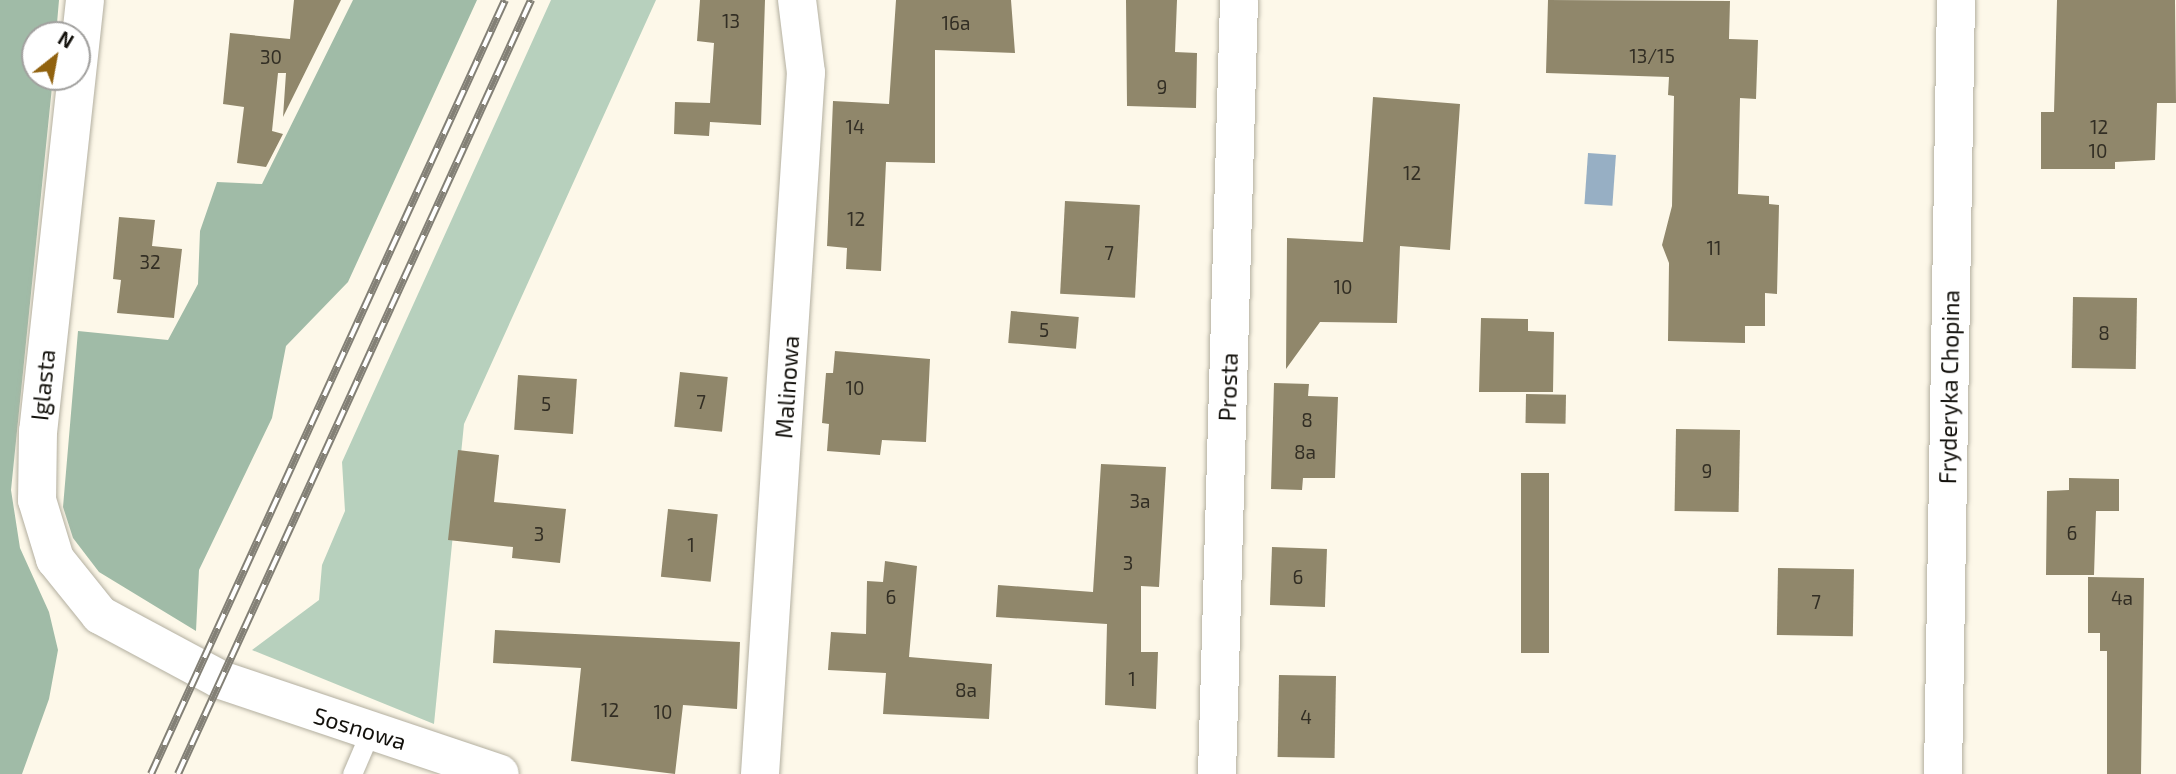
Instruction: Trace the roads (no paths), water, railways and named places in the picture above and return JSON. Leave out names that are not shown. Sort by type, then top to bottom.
[{"type":"street","name":"Iglasta","points":[[85,0],[38,431],[41,524],[66,578],[100,615],[221,680]]},
{"type":"street","name":"Malinowa","points":[[760,774],[806,73],[797,0]]},
{"type":"street","name":"Prosta","points":[[1217,774],[1240,0]]},
{"type":"street","name":"Fryderyka Chopina","points":[[1943,774],[1956,0]]},
{"type":"street","name":"Sosnowa","points":[[221,680],[500,774]]},
{"type":"lane","points":[[352,774],[370,732]]},
{"type":"water","points":[[1588,153],[1616,155],[1612,206],[1584,204]]},
{"type":"railway","points":[[151,774],[505,0]]},
{"type":"railway","points":[[178,774],[531,0]]}]
